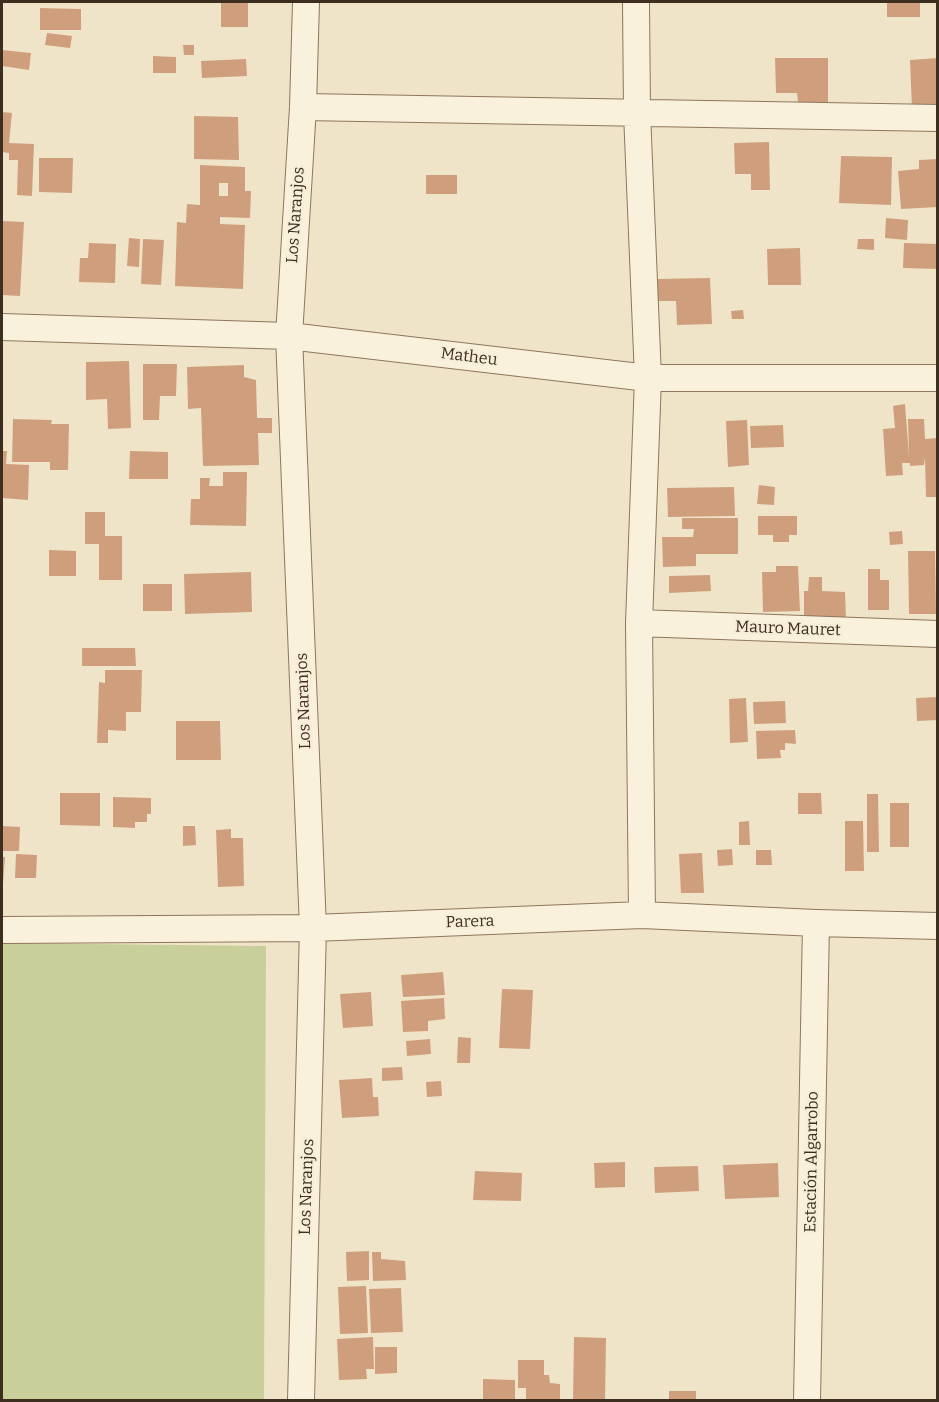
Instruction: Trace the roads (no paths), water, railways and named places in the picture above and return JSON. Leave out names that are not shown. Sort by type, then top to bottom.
[{"type":"street","name":"Los Naranjos","points":[[301,1401],[313,928],[289,336],[303,107],[306,2]]},
{"type":"street","points":[[636,2],[637,113],[648,378],[639,624],[642,915]]},
{"type":"street","points":[[303,107],[938,118]]},
{"type":"street","name":"Matheu","points":[[2,327],[289,336],[648,378],[938,378]]},
{"type":"street","name":"Mauro Mauret","points":[[639,624],[938,634]]},
{"type":"street","name":"Parera","points":[[2,930],[313,928],[642,915],[938,926]]},
{"type":"street","name":"Estación Algarrobo","points":[[807,1401],[816,923]]}]
